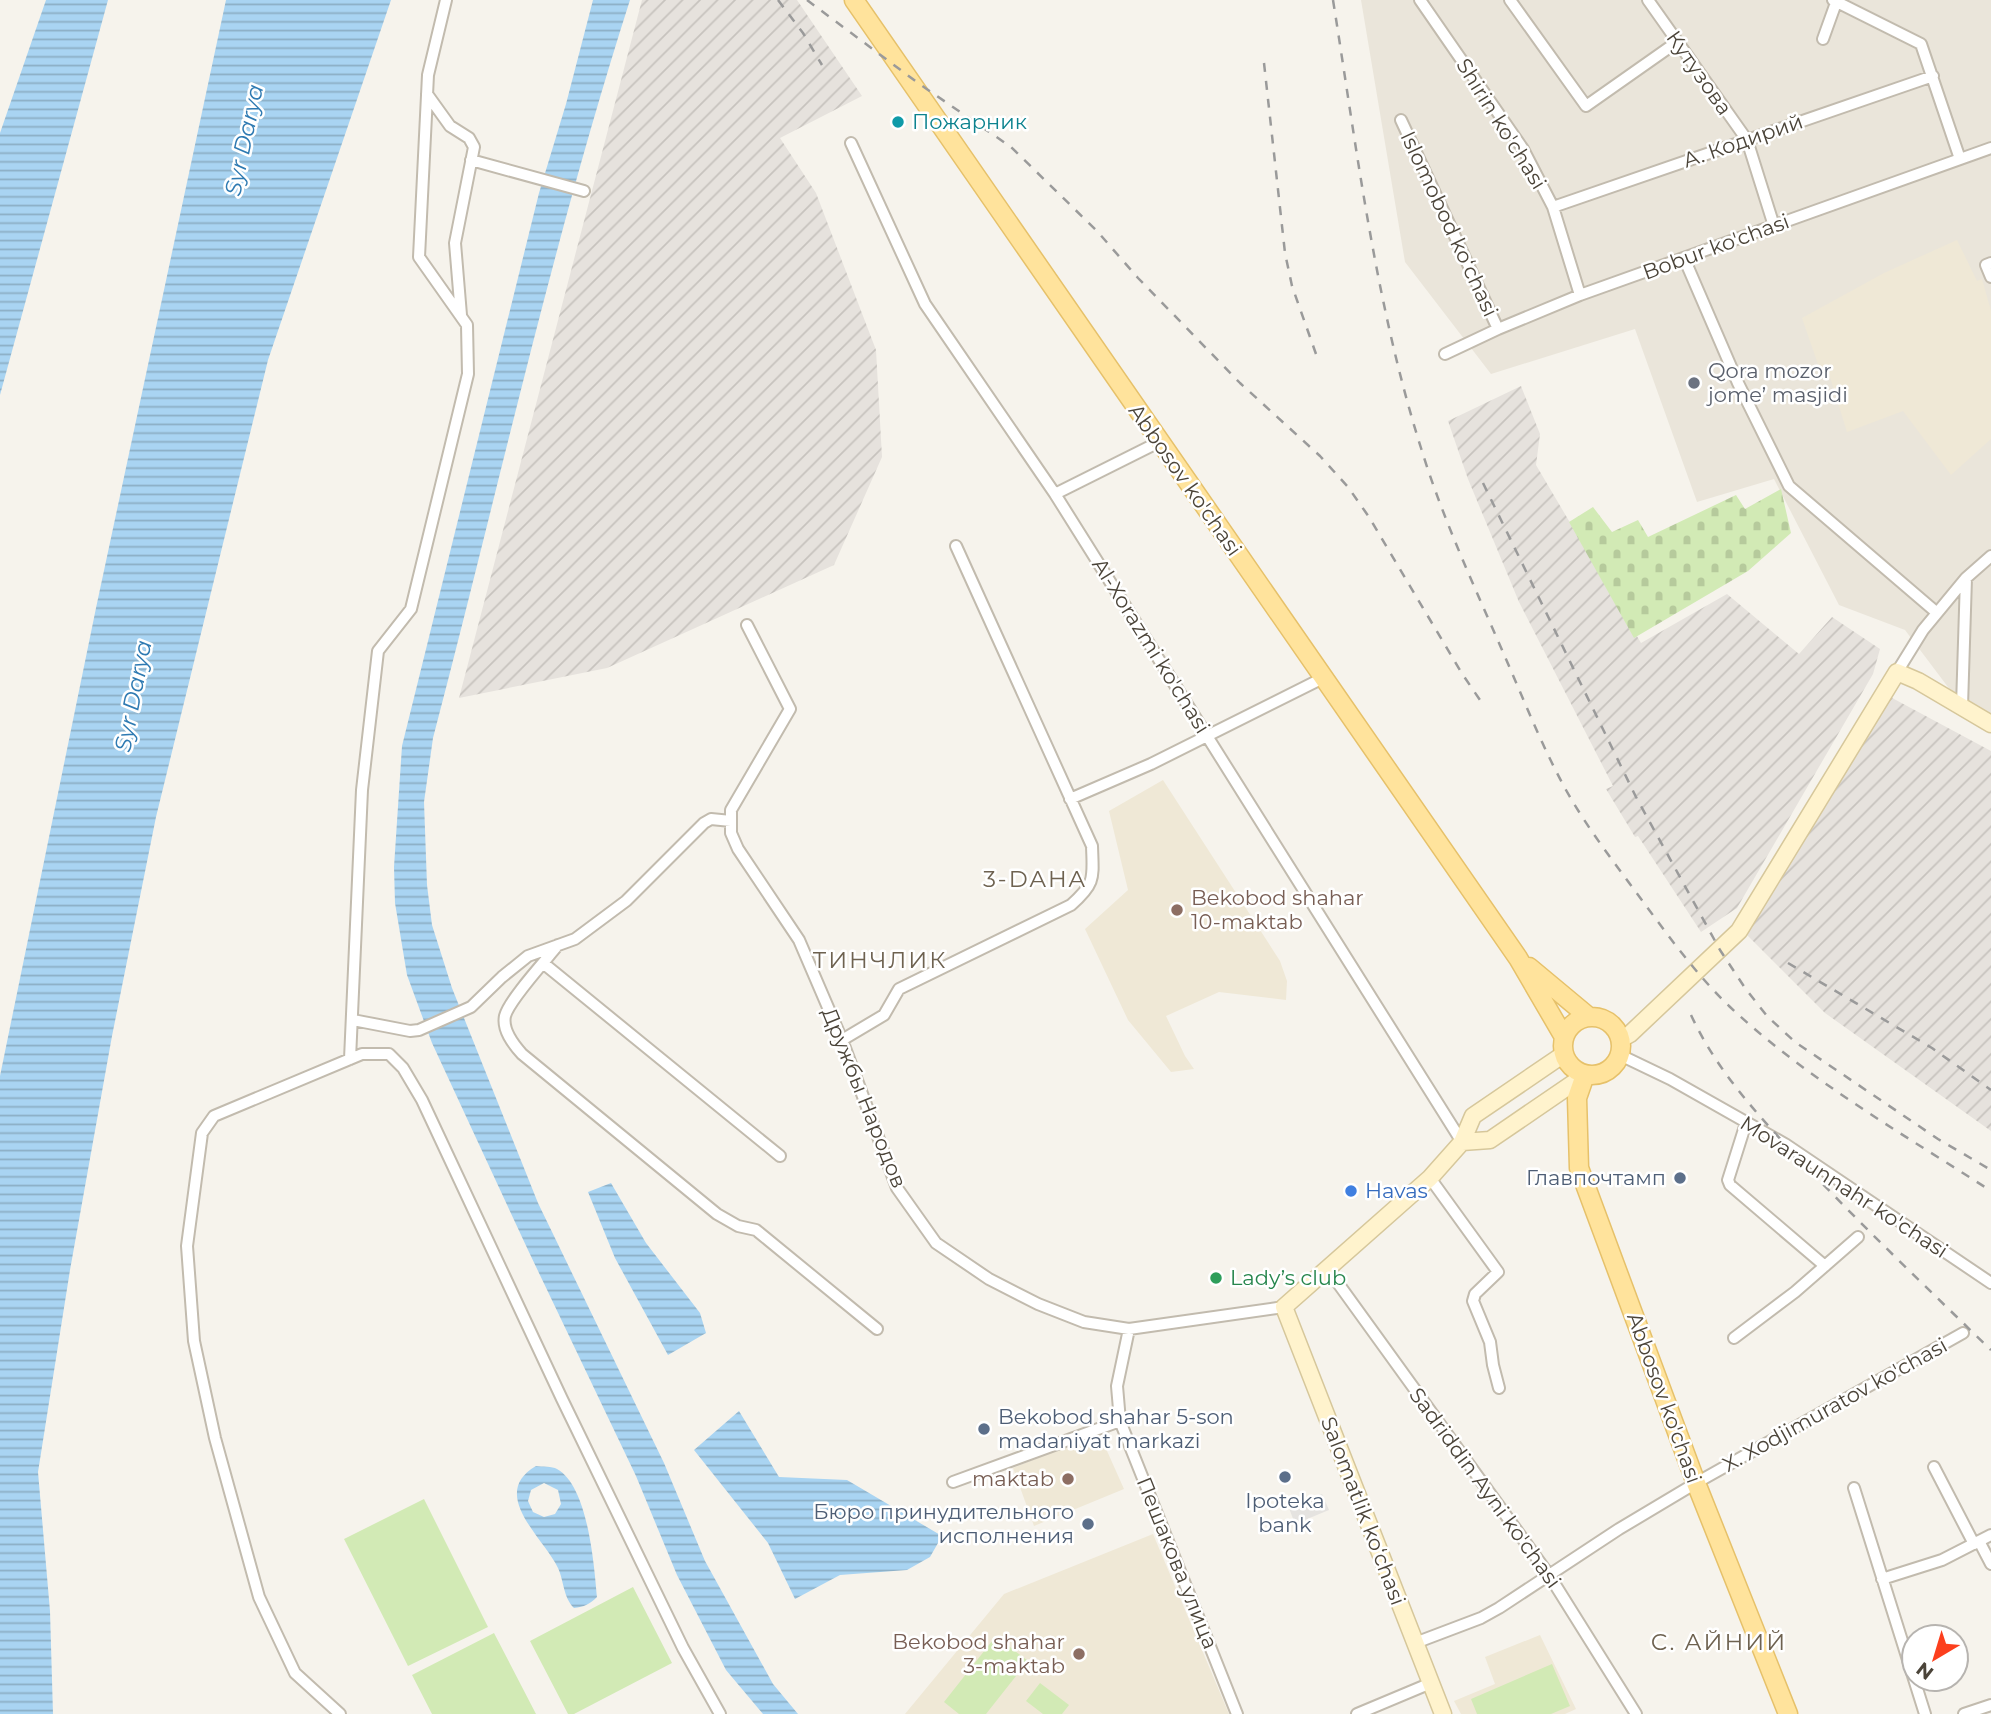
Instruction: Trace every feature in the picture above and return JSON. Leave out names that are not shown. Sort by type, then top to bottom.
[{"type":"main road","name":"Abbosov ko'chasi","points":[[854,0],[1518,958],[1564,1045]]},
{"type":"main road","name":"Abbosov ko'chasi","points":[[1518,958],[1589,1017]]},
{"type":"main road","points":[[1589,1017],[1607,1020],[1618,1031],[1621,1047],[1611,1069],[1603,1074],[1585,1075],[1572,1067],[1564,1045],[1573,1023],[1589,1017]]},
{"type":"main road","name":"Abbosov ko'chasi","points":[[1585,1075],[1577,1098],[1579,1168],[1696,1483],[1788,1714]]},
{"type":"street","points":[[350,1059],[362,790],[379,651],[411,608],[468,374],[467,325],[419,257],[428,75],[446,0]]},
{"type":"street","name":"Shirin ko'chasi","points":[[1420,0],[1523,149],[1553,206],[1580,295]]},
{"type":"street","points":[[1510,0],[1586,106],[1677,42]]},
{"type":"street","name":"Кутузова","points":[[1648,0],[1746,140],[1774,226]]},
{"type":"street","points":[[1823,39],[1835,0],[1921,44],[1961,159]]},
{"type":"street","name":"А. Кодирий","points":[[1553,206],[1933,76]]},
{"type":"street","points":[[427,94],[450,126],[469,138],[474,147],[454,243],[461,317]]},
{"type":"street","name":"Islomobod koʻchasi","points":[[1401,120],[1497,328]]},
{"type":"street","name":"Al-Xorazmi ko'chasi","points":[[851,143],[925,304],[1055,494],[1462,1142]]},
{"type":"street","name":"Bobur ko'chasi","points":[[1445,355],[1497,328],[1580,295],[1991,149]]},
{"type":"street","points":[[471,160],[584,191]]},
{"type":"street","points":[[1684,258],[1738,383],[1788,486],[1936,612]]},
{"type":"street","points":[[1991,263],[1986,265],[1991,277]]},
{"type":"street","points":[[1055,494],[1159,442]]},
{"type":"street","points":[[842,1040],[884,1015],[899,989],[1071,905],[1085,892],[1093,877],[1092,846],[956,546]]},
{"type":"street","points":[[1621,1047],[1630,1034],[1739,931],[1936,612],[1966,578],[1991,556]]},
{"type":"street","points":[[1962,706],[1966,578]]},
{"type":"street","points":[[353,1020],[410,1031],[419,1030],[471,1006],[528,956],[575,939],[626,901],[704,823],[711,819],[731,821],[731,810],[790,709],[747,625]]},
{"type":"street","points":[[1898,672],[1991,724]]},
{"type":"street","points":[[1070,799],[1151,764],[1323,678]]},
{"type":"street","name":"Дружбы Народов","points":[[731,821],[731,833],[738,849],[799,940],[842,1040],[897,1188],[936,1243],[989,1279],[1038,1304],[1084,1322],[1129,1329],[1283,1307]]},
{"type":"street","points":[[558,945],[508,1008],[505,1017],[507,1032],[522,1055],[717,1214],[729,1222],[756,1230],[877,1329]]},
{"type":"street","points":[[543,964],[780,1156]]},
{"type":"street","points":[[1283,1307],[1430,1178],[1462,1142],[1473,1116],[1564,1045]]},
{"type":"street","name":"Movaraunnahr ko'chasi","points":[[1621,1047],[1670,1079],[1785,1144],[1991,1283]]},
{"type":"street","points":[[340,1714],[295,1672],[258,1597],[215,1438],[194,1341],[187,1246],[202,1133],[214,1115],[362,1054],[389,1054],[403,1068],[422,1100],[562,1399],[683,1648],[720,1714]]},
{"type":"street","points":[[1462,1142],[1490,1140],[1585,1075]]},
{"type":"street","points":[[1746,1122],[1728,1180],[1730,1185],[1825,1266]]},
{"type":"street","points":[[1430,1178],[1498,1272],[1475,1294],[1473,1301],[1490,1342],[1499,1388]]},
{"type":"street","points":[[1734,1338],[1858,1237]]},
{"type":"street","name":"Sadriddin Ayni ko'chasi","points":[[1326,1268],[1549,1575],[1636,1714]]},
{"type":"street","name":"Salomatlik ko‘chasi","points":[[1283,1307],[1443,1714]]},
{"type":"street","name":"Пешакова улица","points":[[1129,1329],[1117,1386],[1120,1420],[1237,1714]]},
{"type":"street","name":"X. Xodjimuratov ko'chasi","points":[[1415,1643],[1481,1618],[1696,1483],[1964,1333]]},
{"type":"street","points":[[953,1482],[1120,1420]]},
{"type":"street","points":[[1934,1467],[1991,1564]]},
{"type":"street","points":[[1854,1488],[1925,1714]]},
{"type":"street","points":[[1882,1579],[1942,1560],[1991,1535]]},
{"type":"street","points":[[1357,1714],[1431,1684]]},
{"type":"street","points":[[1964,1714],[1991,1705]]},
{"type":"shaded area","points":[[642,0],[797,0],[862,96],[780,138],[816,193],[876,350],[882,457],[834,565],[607,668],[459,698]]},
{"type":"shaded area","points":[[1361,0],[1991,0],[1991,728],[1957,699],[1905,630],[1839,605],[1774,479],[1697,502],[1635,329],[1491,374],[1405,262]]},
{"type":"shaded area","points":[[1957,240],[1977,281],[1982,279],[1991,311],[1991,439],[1951,475],[1903,411],[1847,432],[1829,374],[1821,373],[1802,318],[1884,273]]},
{"type":"shaded area","points":[[1521,386],[1540,434],[1536,465],[1641,643],[1727,594],[1799,654],[1832,617],[1880,649],[1873,674],[1737,908],[1701,932],[1638,836],[1635,837],[1606,789],[1613,786],[1519,602],[1468,479],[1448,421]]},
{"type":"shaded area","points":[[1881,692],[1991,751],[1991,1131],[1825,1013],[1737,925]]},
{"type":"shaded area","name":"Bekobod shahar 10-maktab","points":[[1163,780],[1280,961],[1287,981],[1286,1000],[1219,992],[1166,1016],[1194,1069],[1171,1072],[1128,1020],[1085,929],[1128,890],[1109,811]]},
{"type":"shaded area","name":"maktab","points":[[1099,1433],[1124,1489],[1034,1526],[1013,1468]]},
{"type":"shaded area","points":[[1322,1494],[1329,1510],[1295,1524],[1289,1508]]},
{"type":"shaded area","name":"Bekobod shahar 3-maktab","points":[[1153,1534],[1229,1714],[905,1714],[1004,1594]]},
{"type":"shaded area","points":[[1540,1635],[1576,1709],[1565,1714],[1461,1714],[1454,1701],[1495,1684],[1485,1657]]},
{"type":"green space","points":[[1781,489],[1791,533],[1748,571],[1634,638],[1569,522],[1593,507],[1612,532],[1638,520],[1648,537],[1736,495],[1745,509]]},
{"type":"green space","points":[[424,1499],[488,1627],[408,1666],[344,1539]]},
{"type":"green space","points":[[633,1587],[672,1663],[574,1714],[568,1714],[530,1641]]},
{"type":"green space","points":[[494,1633],[536,1714],[432,1714],[412,1675]]},
{"type":"green space","points":[[996,1636],[1028,1661],[986,1714],[959,1714],[944,1702]]},
{"type":"green space","points":[[1552,1664],[1570,1706],[1551,1714],[1477,1714],[1471,1699]]},
{"type":"green space","points":[[1040,1683],[1069,1705],[1062,1714],[1043,1714],[1026,1701]]},
{"type":"water","points":[[46,0],[108,0],[0,395],[0,133]]},
{"type":"water","name":"Syr Darya","points":[[226,0],[391,0],[268,360],[156,817],[112,1036],[70,1270],[38,1472],[50,1611],[53,1714],[0,1714],[0,1076],[96,608]]},
{"type":"water","points":[[593,0],[630,0],[575,183],[433,738],[424,802],[427,885],[432,925],[452,988],[538,1203],[664,1463],[705,1561],[773,1684],[798,1714],[763,1714],[726,1670],[677,1575],[636,1476],[432,1043],[407,975],[395,903],[394,867],[402,746],[539,193]]},
{"type":"water","points":[[611,1183],[646,1243],[700,1313],[706,1333],[668,1355],[615,1258],[588,1192]]},
{"type":"water","points":[[739,1411],[779,1477],[847,1480],[942,1536],[930,1557],[907,1570],[840,1575],[795,1599],[768,1543],[694,1450]]},
{"type":"water","points":[[536,1466],[555,1468],[567,1478],[576,1492],[588,1527],[596,1583],[597,1597],[587,1605],[574,1608],[570,1604],[558,1568],[524,1516],[518,1503],[517,1490],[523,1477]],"holes":[[[544,1483],[558,1490],[561,1504],[555,1514],[544,1517],[533,1512],[528,1501],[531,1490]]]},
{"type":"railway","points":[[778,0],[803,33],[822,65]]},
{"type":"railway","points":[[807,0],[918,83],[1011,147],[1097,231],[1138,278],[1240,383],[1320,456],[1348,487],[1369,517],[1484,706]]},
{"type":"railway","points":[[1333,0],[1379,282],[1391,338],[1421,448],[1462,558],[1536,729],[1566,790],[1594,835],[1666,933],[1729,1006],[1822,1081],[1991,1191]]},
{"type":"railway","points":[[1264,63],[1285,253],[1292,286],[1316,354]]},
{"type":"railway","points":[[1483,483],[1636,797],[1720,950],[1745,988],[1767,1016],[1795,1042],[1938,1139],[1991,1170]]},
{"type":"railway","points":[[1788,963],[1932,1048],[1991,1090]]},
{"type":"railway","points":[[1691,1015],[1713,1055],[1768,1125],[1846,1208],[1991,1350]]},
{"type":"place","name":"Пожарник","points":[[898,122]]},
{"type":"place","name":"Qora mozor jome’ masjidi","points":[[1694,383]]},
{"type":"place","name":"Bekobod shahar 10-maktab","points":[[1177,910]]},
{"type":"place","name":"Главпочтамп","points":[[1680,1178]]},
{"type":"place","name":"Havas","points":[[1351,1191]]},
{"type":"place","name":"Lady’s club","points":[[1216,1278]]},
{"type":"place","name":"Bekobod shahar 5-son madaniyat markazi","points":[[984,1429]]},
{"type":"place","name":"Ipoteka bank","points":[[1285,1477]]},
{"type":"place","name":"maktab","points":[[1068,1479]]},
{"type":"place","name":"Бюро принудительного исполнения","points":[[1088,1524]]},
{"type":"place","name":"Bekobod shahar 3-maktab","points":[[1079,1654]]},
{"type":"district","name":"3-DAHA","points":[[1035,879]]},
{"type":"district","name":"ТИНЧЛИК","points":[[880,960]]},
{"type":"district","name":"С. АЙНИЙ","points":[[1719,1642]]}]
